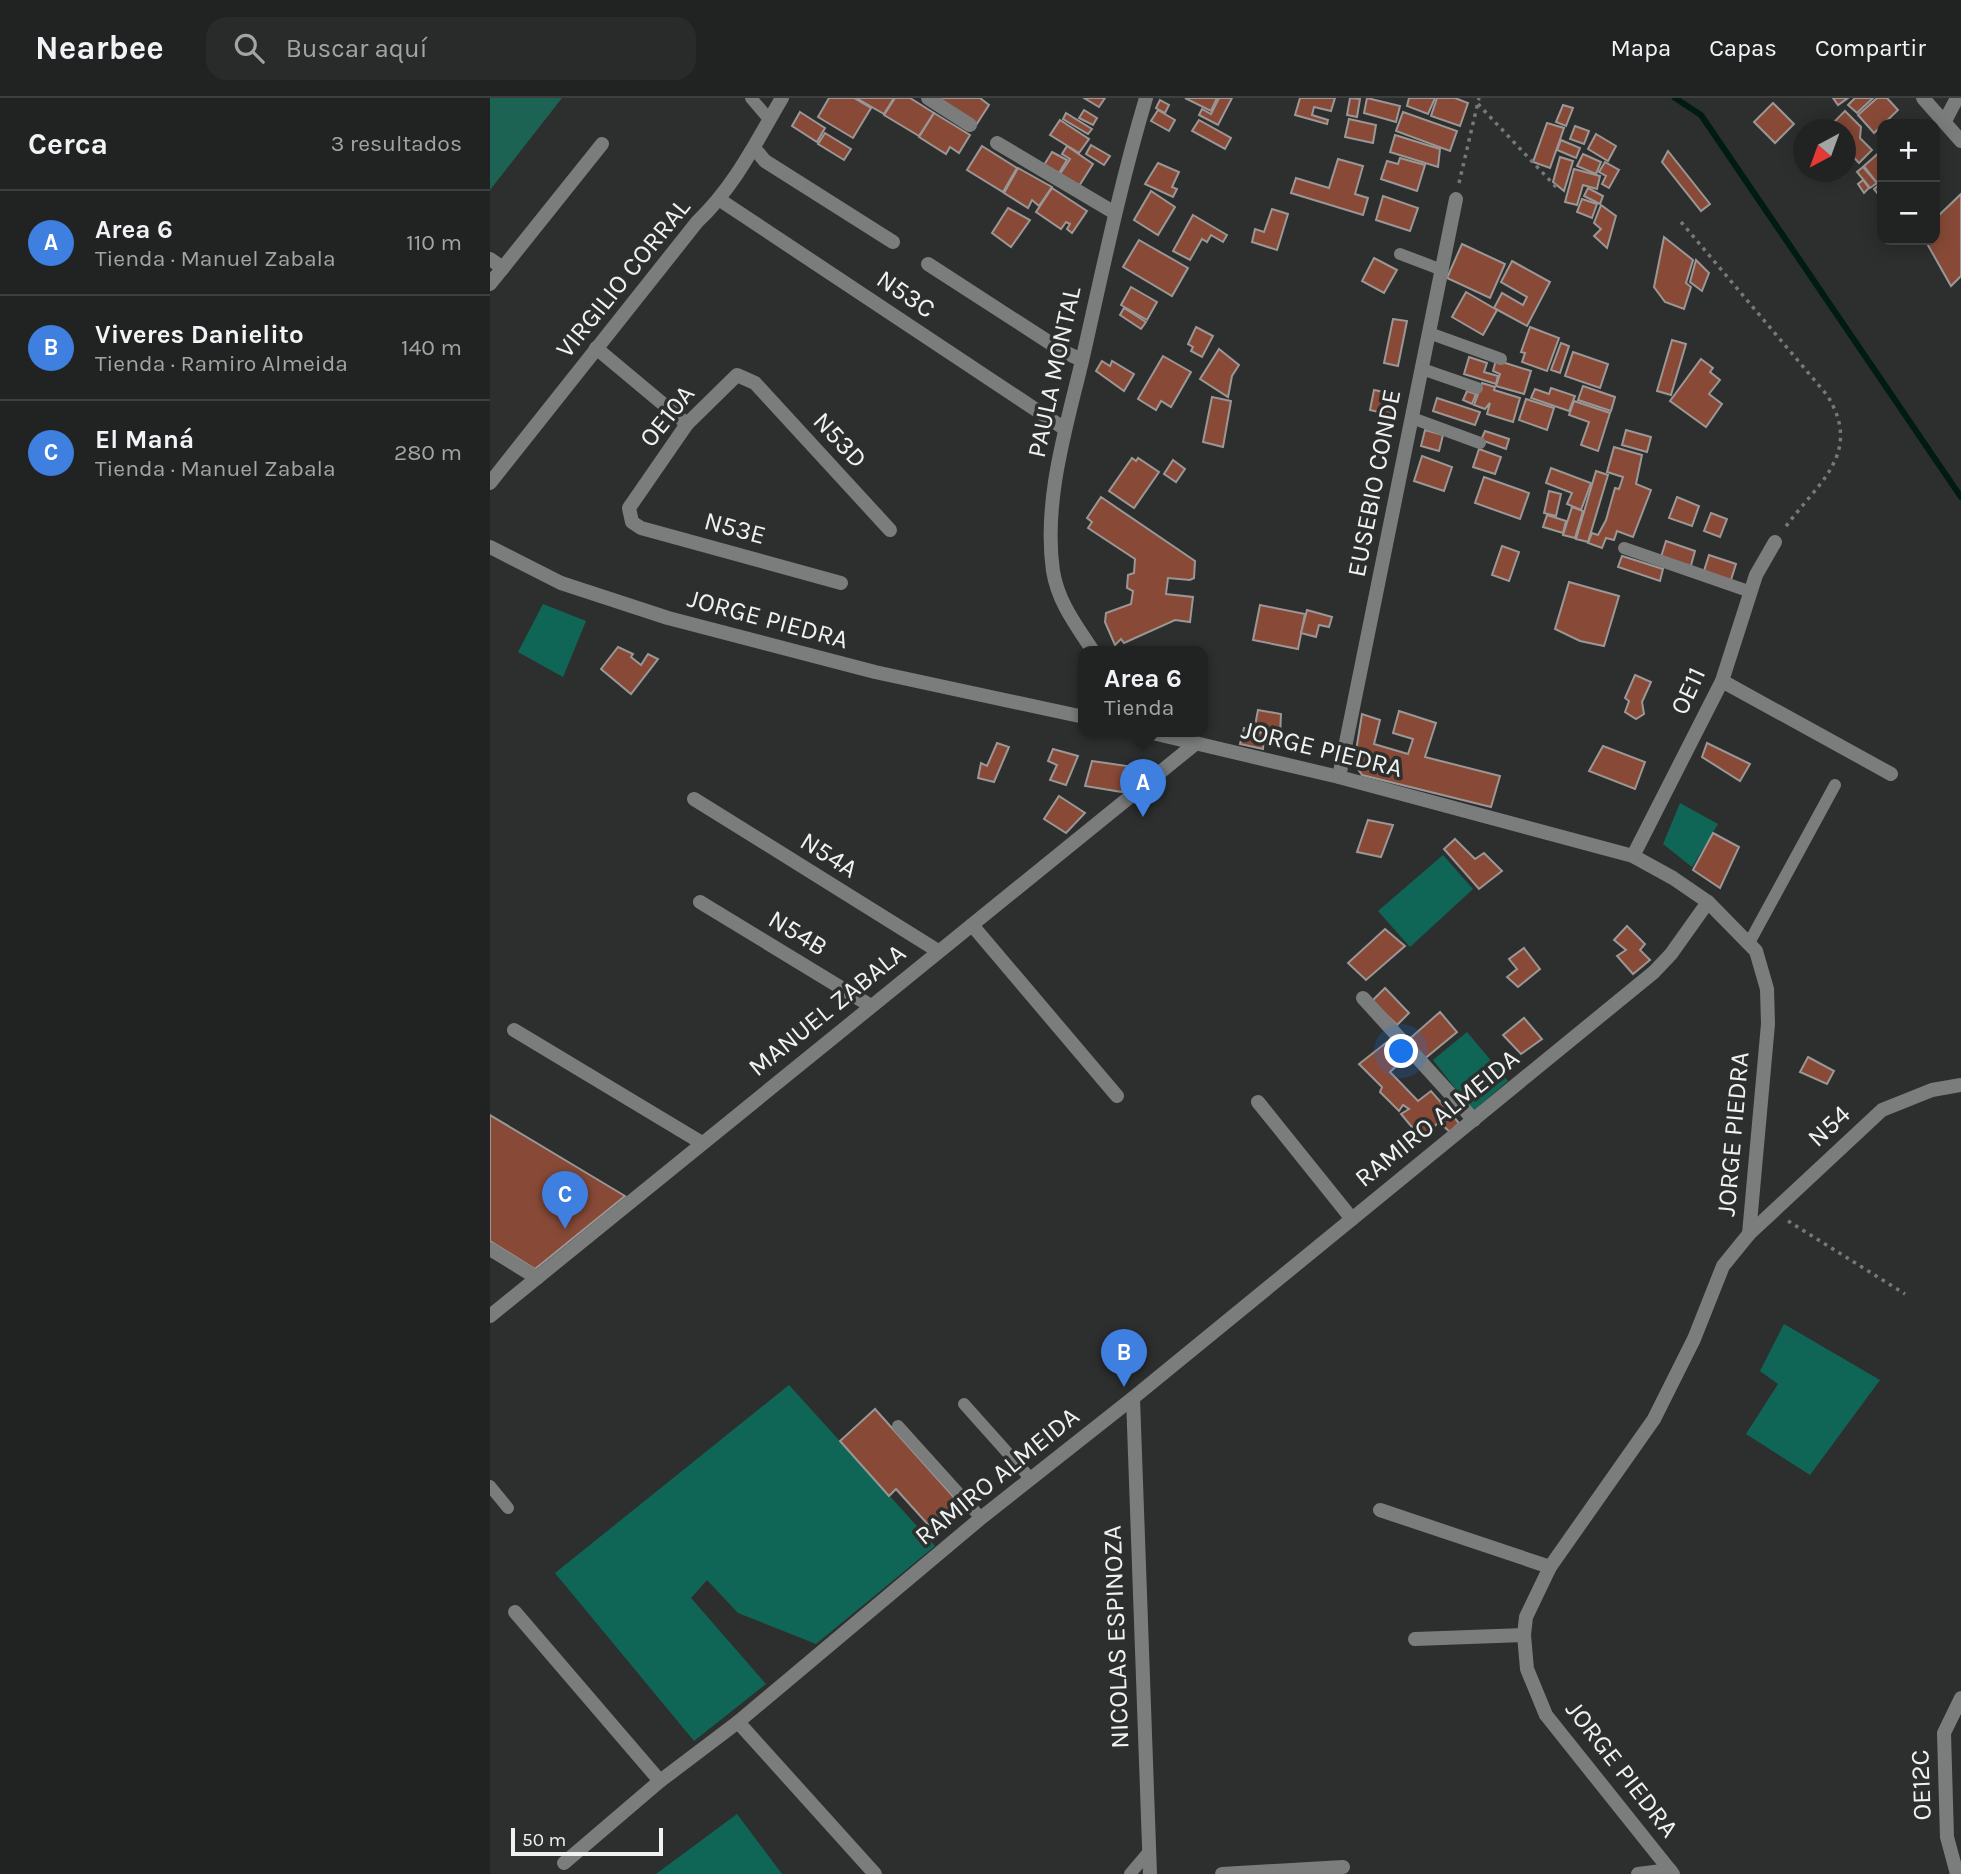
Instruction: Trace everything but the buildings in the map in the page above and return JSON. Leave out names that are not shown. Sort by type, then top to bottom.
[{"type":"street","name":"VIRGILIO CORRAL","points":[[490,482],[697,222],[720,200],[782,98]]},
{"type":"street","points":[[928,98],[970,125]]},
{"type":"street","name":"PAULA MONTAL","points":[[1090,646],[1064,607],[1053,570],[1055,494],[1065,429],[1115,213],[1146,98]]},
{"type":"street","points":[[1923,98],[1961,141]]},
{"type":"street","points":[[1945,121],[1957,98]]},
{"type":"street","points":[[998,143],[1115,213]]},
{"type":"street","points":[[491,281],[602,144]]},
{"type":"street","points":[[754,148],[765,161],[894,242]]},
{"type":"street","name":"EUSEBIO CONDE","points":[[1339,777],[1456,199]]},
{"type":"street","name":"N53C","points":[[720,200],[1065,429]]},
{"type":"street","points":[[490,259],[503,268]]},
{"type":"street","points":[[928,264],[1064,352],[1082,360]]},
{"type":"street","points":[[596,348],[687,424]]},
{"type":"street","name":"OE10A","points":[[629,508],[687,424],[737,375],[755,383]]},
{"type":"street","name":"N53D","points":[[755,383],[890,530]]},
{"type":"street","name":"N53E","points":[[629,508],[632,522],[641,528],[841,583]]},
{"type":"street","name":"OE11","points":[[1633,856],[1722,681],[1756,575],[1775,542]]},
{"type":"street","name":"JORGE PIEDRA","points":[[490,547],[561,583],[668,618],[875,672],[1078,717]]},
{"type":"street","points":[[1722,681],[1891,774]]},
{"type":"street","name":"JORGE PIEDRA","points":[[1168,737],[1339,777],[1633,856],[1673,878],[1708,902],[1756,951],[1768,989],[1768,1024],[1749,1234],[1723,1266],[1694,1339],[1654,1419],[1550,1567],[1527,1617],[1524,1635],[1527,1669],[1546,1715],[1672,1872]]},
{"type":"street","name":"MANUEL ZABALA","points":[[490,1316],[1195,744]]},
{"type":"street","name":"N54A","points":[[694,799],[938,951]]},
{"type":"street","name":"N54B","points":[[700,902],[871,1006]]},
{"type":"street","name":"RAMIRO ALMEIDA","points":[[564,1863],[660,1781],[738,1722],[981,1518],[1133,1398],[1654,972],[1671,954],[1708,902]]},
{"type":"street","points":[[972,925],[1117,1096]]},
{"type":"street","points":[[1363,998],[1474,1120]]},
{"type":"street","points":[[514,1030],[702,1143]]},
{"type":"street","name":"N54","points":[[1749,1234],[1882,1110],[1932,1090],[1961,1085]]},
{"type":"street","points":[[1258,1102],[1352,1219]]},
{"type":"street","points":[[490,1249],[537,1278]]},
{"type":"street","name":"NICOLAS ESPINOZA","points":[[1133,1398],[1147,1854],[1150,1874]]},
{"type":"street","points":[[1380,1510],[1550,1567]]},
{"type":"street","points":[[515,1612],[660,1781]]},
{"type":"street","points":[[1415,1639],[1524,1635]]},
{"type":"street","name":"OE12C","points":[[1957,1874],[1947,1837],[1944,1733],[1961,1698]]},
{"type":"street","points":[[738,1722],[875,1874]]},
{"type":"street","points":[[1222,1874],[1343,1867]]},
{"type":"street","points":[[1638,1874],[1672,1872]]},
{"type":"lane","points":[[751,98],[769,119]]},
{"type":"lane","points":[[1400,254],[1442,270]]},
{"type":"lane","points":[[1429,333],[1501,359]]},
{"type":"lane","points":[[1422,369],[1477,388]]},
{"type":"lane","points":[[1412,418],[1480,443]]},
{"type":"lane","points":[[1624,548],[1751,592]]},
{"type":"lane","points":[[1749,943],[1835,785]]},
{"type":"lane","points":[[964,1404],[1031,1479]]},
{"type":"lane","points":[[898,1426],[981,1518]]},
{"type":"lane","points":[[490,1486],[508,1508]]},
{"type":"lane","points":[[1130,1874],[1147,1854]]},
{"type":"path","points":[[1456,199],[1479,98]]},
{"type":"path","points":[[1478,104],[1557,188]]},
{"type":"path","points":[[1681,222],[1828,395],[1840,416],[1843,439],[1831,470],[1775,542]]},
{"type":"path","points":[[1774,1212],[1905,1294]]},
{"type":"green space","points":[[490,98],[562,98],[490,190]]},
{"type":"green space","points":[[543,604],[586,621],[563,677],[518,652]]},
{"type":"green space","points":[[1680,803],[1718,824],[1692,867],[1663,844]]},
{"type":"green space","points":[[1443,855],[1473,889],[1410,947],[1378,911]]},
{"type":"green space","points":[[1467,1032],[1508,1081],[1473,1111],[1433,1060]]},
{"type":"green space","points":[[1784,1324],[1880,1380],[1810,1475],[1746,1434],[1778,1384],[1760,1371]]},
{"type":"green space","points":[[789,1385],[935,1546],[816,1644],[738,1613],[707,1580],[691,1598],[766,1684],[694,1741],[555,1573]]},
{"type":"green space","points":[[737,1814],[782,1874],[656,1874]]},
{"type":"waterway","points":[[1675,98],[1701,115],[1961,497]]},
{"type":"place","name":"Area 6","points":[[1143,817]]},
{"type":"place","name":"El Maná","points":[[565,1229]]},
{"type":"place","name":"Viveres Danielito","points":[[1124,1387]]}]
